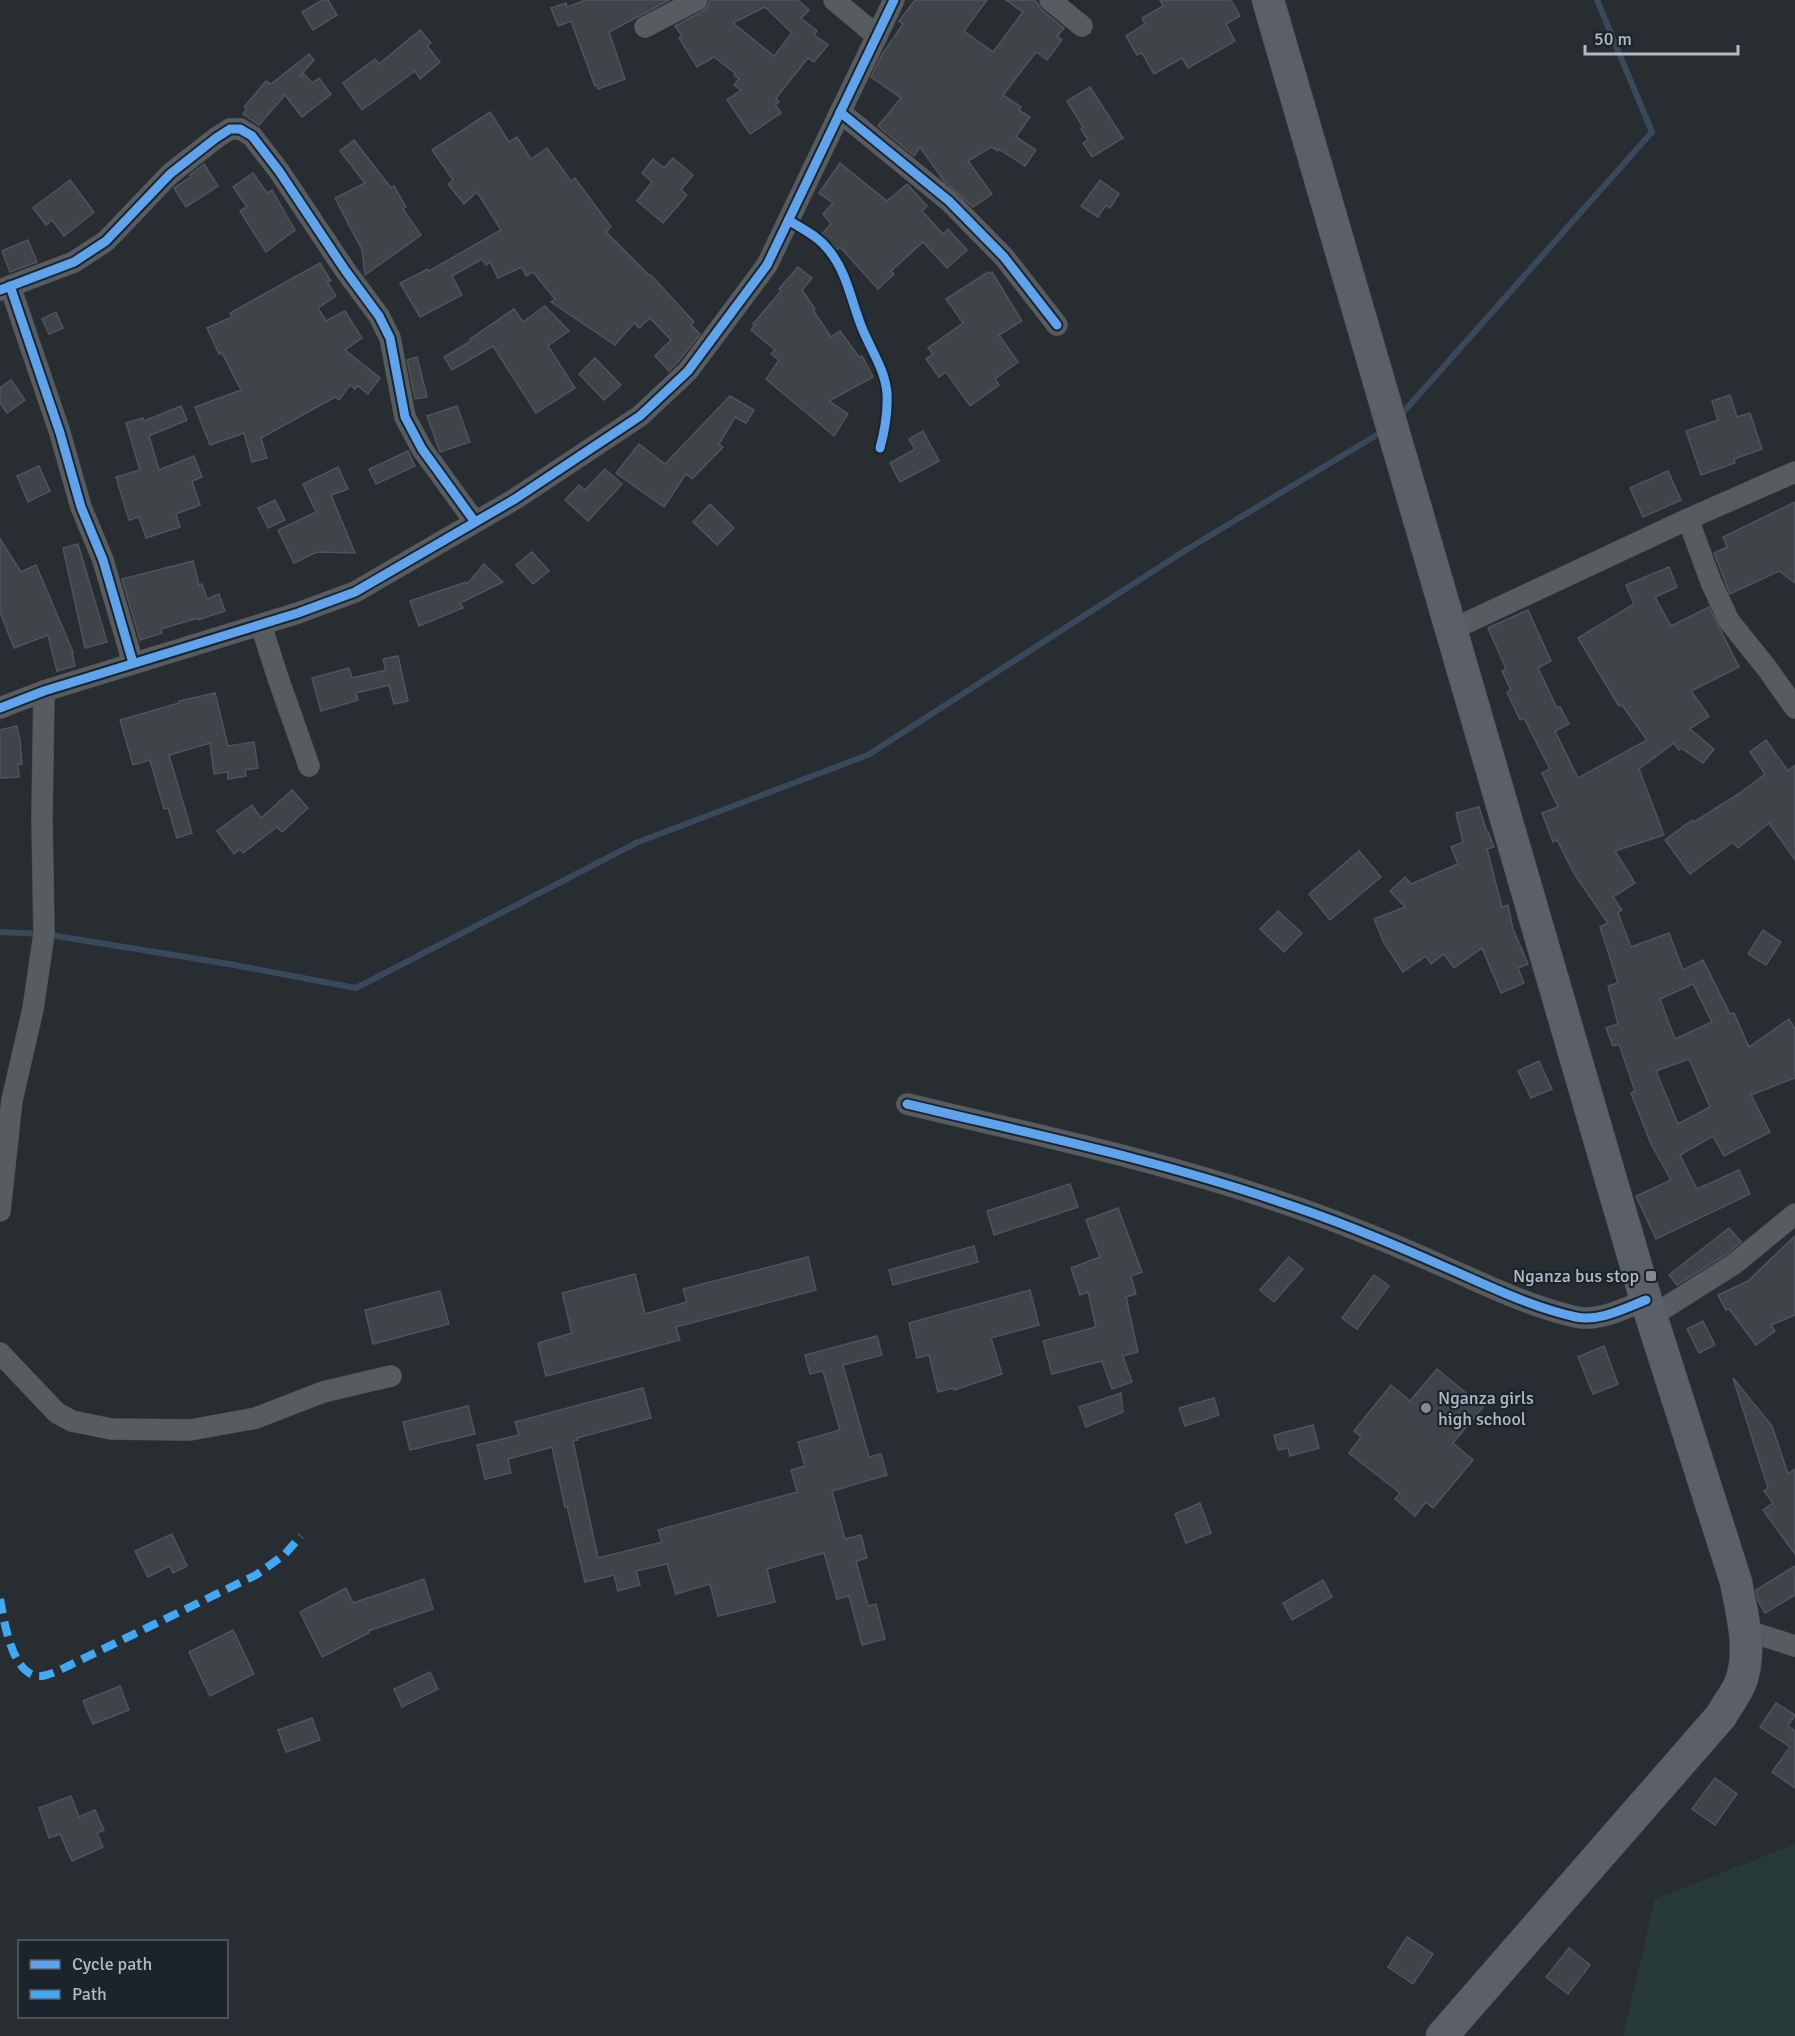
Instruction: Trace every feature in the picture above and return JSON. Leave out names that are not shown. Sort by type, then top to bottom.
[{"type":"main road","points":[[1268,0],[1649,1308],[1736,1582],[1745,1630],[1745,1659],[1740,1683],[1721,1716],[1442,2036]]},
{"type":"street","points":[[645,27],[698,0]]},
{"type":"street","points":[[834,0],[877,36]]},
{"type":"street","points":[[0,708],[44,691],[261,625],[355,592],[515,499],[640,416],[688,370],[767,265],[894,0]]},
{"type":"street","points":[[1050,0],[1082,26]]},
{"type":"street","points":[[840,112],[949,201],[1004,257],[1057,325]]},
{"type":"street","points":[[133,663],[103,560],[81,507],[60,432],[5,288],[74,262],[106,241],[170,174],[230,129],[240,129],[252,136],[279,171],[345,270],[379,316],[390,338],[405,417],[422,449],[475,522]]},
{"type":"street","points":[[1451,630],[1688,519],[1795,472]]},
{"type":"street","points":[[1688,519],[1711,582],[1729,621],[1795,708]]},
{"type":"street","points":[[261,625],[309,766]]},
{"type":"street","points":[[0,1211],[12,1100],[33,1009],[44,934],[42,818],[44,691]]},
{"type":"street","points":[[907,1104],[1144,1160],[1279,1201],[1444,1266],[1529,1305],[1579,1317],[1592,1318],[1649,1308],[1734,1264],[1795,1214]]},
{"type":"street","points":[[0,1353],[57,1413],[72,1421],[111,1429],[190,1430],[256,1418],[323,1392],[391,1376]]},
{"type":"street","points":[[1745,1630],[1795,1646]]},
{"type":"shaded area","points":[[1795,1844],[1795,2036],[1623,2036],[1655,1899]]},
{"type":"building","points":[[322,0],[328,0],[337,15],[313,30],[302,12]]},
{"type":"building","points":[[586,0],[669,0],[609,32],[625,79],[598,89],[571,21],[558,26],[551,8],[566,3],[567,7]]},
{"type":"building","points":[[710,0],[798,0],[809,10],[801,18],[817,31],[814,35],[828,45],[814,62],[808,58],[776,98],[779,102],[775,104],[781,113],[750,134],[727,100],[741,90],[734,85],[739,79],[734,75],[735,73],[714,57],[697,67],[679,38],[682,36],[675,26],[708,6]],"holes":[[[765,7],[792,33],[774,56],[733,23]]]},
{"type":"building","points":[[915,0],[987,0],[964,31],[993,52],[1023,12],[1006,0],[1035,0],[1042,10],[1064,28],[1057,36],[1062,40],[1047,60],[1036,52],[1003,95],[1021,107],[1019,110],[1030,117],[1016,137],[1036,150],[1025,166],[999,149],[998,151],[991,147],[968,161],[992,194],[973,207],[944,181],[920,147],[914,156],[878,126],[901,98],[871,77],[881,56],[903,24],[899,21]]},
{"type":"building","points":[[1160,0],[1231,0],[1240,16],[1226,24],[1235,41],[1188,68],[1182,58],[1154,74],[1142,53],[1137,55],[1126,36],[1145,24],[1142,18],[1163,6]]},
{"type":"building","points":[[420,30],[431,43],[427,46],[440,62],[420,79],[415,71],[362,110],[343,83],[375,59],[379,64]]},
{"type":"building","points":[[309,54],[314,60],[299,77],[304,74],[312,83],[319,78],[331,94],[302,117],[285,95],[259,125],[243,114],[247,109],[244,107],[266,81],[271,84]]},
{"type":"building","points":[[1090,87],[1123,138],[1092,157],[1083,143],[1088,140],[1081,129],[1083,127],[1067,101]]},
{"type":"building","points":[[490,112],[509,142],[517,137],[531,159],[547,148],[571,181],[575,178],[611,227],[606,232],[651,275],[694,322],[691,325],[700,334],[669,371],[655,356],[671,340],[650,318],[639,328],[634,323],[615,345],[551,302],[555,299],[533,272],[526,276],[522,267],[498,278],[490,262],[486,265],[482,259],[452,276],[462,295],[420,317],[400,283],[428,269],[429,271],[501,230],[477,192],[464,204],[448,184],[453,180],[432,150]]},
{"type":"building","points":[[354,140],[391,188],[394,186],[406,207],[403,209],[421,235],[365,275],[362,250],[335,198],[365,183],[340,151]]},
{"type":"building","points":[[673,158],[693,175],[681,190],[687,195],[663,223],[637,201],[652,182],[642,173],[653,159],[664,168]]},
{"type":"building","points":[[840,163],[887,201],[907,184],[927,206],[922,211],[943,234],[948,229],[967,250],[947,268],[923,242],[891,271],[894,274],[878,289],[840,247],[837,250],[821,235],[831,224],[823,214],[833,203],[819,193]]},
{"type":"building","points":[[204,164],[218,186],[186,207],[174,188],[191,177],[190,175]]},
{"type":"building","points":[[253,173],[267,193],[272,190],[295,230],[266,252],[240,211],[247,207],[233,187]]},
{"type":"building","points":[[70,180],[94,212],[64,236],[52,220],[46,225],[33,208]]},
{"type":"building","points":[[1100,180],[1119,194],[1110,208],[1106,205],[1098,217],[1081,206]]},
{"type":"building","points":[[28,240],[37,262],[10,272],[2,251]]},
{"type":"building","points":[[320,263],[331,281],[327,282],[336,296],[318,308],[326,321],[345,311],[362,338],[345,350],[380,378],[368,394],[358,386],[355,389],[350,385],[339,400],[335,397],[261,438],[267,458],[252,462],[244,433],[210,445],[195,407],[241,390],[222,353],[219,354],[207,328],[232,317],[230,313]]},
{"type":"building","points":[[798,267],[812,278],[802,290],[831,337],[840,331],[859,357],[862,356],[873,377],[829,401],[848,414],[834,436],[766,379],[779,360],[771,354],[775,350],[751,330],[755,325],[753,324],[781,291],[779,289]]},
{"type":"building","points":[[988,272],[990,274],[992,272],[1022,321],[999,335],[1018,362],[995,379],[999,385],[970,406],[946,372],[939,377],[926,359],[933,354],[928,348],[963,323],[946,299]]},
{"type":"building","points":[[545,306],[569,331],[548,346],[575,388],[536,413],[493,346],[452,370],[444,357],[471,341],[470,339],[514,309],[523,322]]},
{"type":"building","points":[[56,312],[63,328],[49,334],[42,319]]},
{"type":"building","points":[[417,357],[427,397],[415,399],[407,360]]},
{"type":"building","points":[[595,358],[621,385],[604,400],[579,374]]},
{"type":"building","points":[[11,380],[25,400],[7,413],[0,403],[0,388]]},
{"type":"building","points":[[1730,395],[1737,417],[1750,413],[1762,449],[1734,459],[1735,463],[1701,475],[1686,431],[1718,420],[1712,401]]},
{"type":"building","points":[[730,396],[754,410],[746,423],[735,417],[719,444],[723,447],[692,479],[686,474],[664,507],[616,473],[639,444],[665,464]]},
{"type":"building","points":[[181,406],[187,420],[149,436],[159,470],[194,456],[202,477],[192,481],[200,505],[176,514],[180,527],[146,538],[139,517],[129,520],[116,477],[140,470],[126,423],[143,418],[144,421]]},
{"type":"building","points":[[457,406],[470,442],[440,452],[427,416]]},
{"type":"building","points":[[923,431],[939,461],[900,482],[890,463],[915,449],[909,439]]},
{"type":"building","points":[[408,451],[415,466],[376,484],[369,469]]},
{"type":"building","points":[[39,466],[50,491],[28,502],[17,476]]},
{"type":"building","points":[[338,467],[348,489],[331,495],[355,553],[317,552],[294,563],[278,530],[316,512],[303,484]]},
{"type":"building","points":[[605,469],[622,484],[588,521],[565,500],[579,485],[585,490]]},
{"type":"building","points":[[1668,471],[1681,500],[1643,517],[1630,488]]},
{"type":"building","points":[[275,500],[285,520],[268,528],[258,508]]},
{"type":"building","points":[[1795,502],[1795,583],[1779,571],[1730,594],[1714,553],[1727,547],[1723,537]]},
{"type":"building","points":[[710,504],[734,528],[717,545],[693,522]]},
{"type":"building","points":[[0,539],[21,572],[36,565],[73,652],[75,666],[57,671],[48,635],[14,648],[0,612]]},
{"type":"building","points":[[78,544],[107,642],[85,648],[63,548]]},
{"type":"building","points":[[532,552],[549,571],[533,584],[516,565]]},
{"type":"building","points":[[193,561],[199,585],[202,584],[207,599],[219,594],[225,611],[161,629],[162,633],[140,640],[122,579]]},
{"type":"building","points":[[484,564],[503,582],[460,603],[463,608],[419,626],[410,601],[466,582],[467,584]]},
{"type":"building","points":[[1669,567],[1677,587],[1655,597],[1671,626],[1709,607],[1739,667],[1691,691],[1709,716],[1690,729],[1714,749],[1703,763],[1681,748],[1679,750],[1674,743],[1639,769],[1664,835],[1615,851],[1635,883],[1613,897],[1622,910],[1618,913],[1631,947],[1669,933],[1683,970],[1703,960],[1730,1014],[1734,1013],[1749,1047],[1789,1019],[1795,1029],[1795,1078],[1751,1095],[1770,1132],[1724,1156],[1713,1136],[1680,1155],[1697,1189],[1739,1170],[1750,1194],[1656,1239],[1636,1196],[1671,1180],[1651,1144],[1631,1093],[1635,1091],[1619,1044],[1613,1046],[1606,1028],[1618,1024],[1608,986],[1618,983],[1600,927],[1608,923],[1575,875],[1557,840],[1553,842],[1542,813],[1558,807],[1542,773],[1550,769],[1524,718],[1520,720],[1507,692],[1511,690],[1502,671],[1506,669],[1488,628],[1528,610],[1551,661],[1538,668],[1557,708],[1560,707],[1569,724],[1555,731],[1578,778],[1647,740],[1622,705],[1619,706],[1578,638],[1634,604],[1626,585]],"holes":[[[1693,984],[1712,1022],[1675,1039],[1660,999]],[[1689,1059],[1710,1107],[1678,1124],[1656,1071]]]},
{"type":"building","points":[[398,656],[408,701],[394,704],[389,685],[356,693],[358,700],[321,711],[312,678],[349,668],[352,678],[386,670],[383,659]]},
{"type":"building","points":[[215,693],[228,746],[254,742],[258,768],[245,770],[246,776],[228,779],[228,772],[214,774],[210,743],[169,755],[192,833],[177,838],[168,808],[164,809],[150,760],[133,765],[120,720],[179,703],[179,701]]},
{"type":"building","points":[[17,726],[22,764],[18,764],[19,777],[0,778],[0,730]]},
{"type":"building","points":[[1766,740],[1788,771],[1795,765],[1795,860],[1769,823],[1738,848],[1733,842],[1690,874],[1665,840],[1692,820],[1694,822],[1740,793],[1765,774],[1750,752]]},
{"type":"building","points":[[292,790],[308,808],[282,832],[277,827],[243,853],[240,849],[234,854],[217,831],[252,805],[261,818]]},
{"type":"building","points":[[1479,807],[1494,847],[1487,849],[1502,907],[1508,905],[1513,929],[1528,964],[1518,968],[1524,983],[1501,993],[1482,948],[1454,968],[1444,954],[1431,964],[1426,956],[1403,972],[1384,943],[1374,919],[1405,907],[1390,891],[1405,877],[1411,884],[1458,864],[1451,847],[1463,842],[1456,813]]},
{"type":"building","points":[[1359,851],[1381,877],[1330,920],[1309,894]]},
{"type":"building","points":[[1278,911],[1302,933],[1284,952],[1260,929]]},
{"type":"building","points":[[1763,930],[1781,942],[1766,965],[1748,954]]},
{"type":"building","points":[[1539,1061],[1552,1089],[1531,1098],[1518,1071]]},
{"type":"building","points":[[1070,1184],[1078,1207],[994,1235],[987,1211]]},
{"type":"building","points":[[1118,1208],[1142,1272],[1131,1276],[1136,1294],[1126,1297],[1138,1352],[1123,1356],[1132,1382],[1112,1389],[1102,1361],[1052,1374],[1043,1341],[1096,1327],[1088,1292],[1080,1295],[1071,1268],[1100,1257],[1086,1220]]},
{"type":"building","points":[[1729,1228],[1741,1242],[1727,1254],[1677,1285],[1669,1275]]},
{"type":"building","points":[[1795,1236],[1795,1315],[1771,1325],[1775,1331],[1756,1345],[1729,1309],[1726,1310],[1718,1295],[1748,1281]]},
{"type":"building","points":[[974,1246],[978,1262],[893,1285],[889,1270]]},
{"type":"building","points":[[808,1257],[816,1290],[676,1327],[680,1340],[546,1376],[538,1343],[572,1333],[562,1293],[635,1274],[645,1314],[687,1302],[683,1289]]},
{"type":"building","points":[[1289,1257],[1303,1269],[1274,1302],[1260,1290]]},
{"type":"building","points":[[1374,1275],[1389,1286],[1357,1329],[1342,1318]]},
{"type":"building","points":[[1030,1290],[1039,1325],[991,1338],[1002,1374],[954,1390],[953,1388],[938,1392],[929,1355],[917,1358],[909,1323]]},
{"type":"building","points":[[440,1291],[449,1324],[373,1344],[365,1310]]},
{"type":"building","points":[[1703,1321],[1715,1345],[1699,1353],[1687,1329]]},
{"type":"building","points":[[877,1336],[882,1355],[843,1365],[869,1457],[881,1454],[887,1475],[832,1491],[845,1539],[861,1535],[867,1558],[856,1561],[868,1606],[876,1604],[885,1639],[862,1645],[849,1596],[837,1599],[824,1553],[767,1569],[775,1602],[718,1616],[710,1584],[676,1594],[667,1564],[636,1571],[640,1585],[618,1591],[614,1575],[585,1582],[552,1447],[508,1459],[511,1473],[485,1479],[477,1445],[519,1435],[515,1422],[643,1388],[651,1418],[573,1441],[598,1558],[662,1542],[658,1530],[797,1492],[791,1470],[805,1466],[798,1442],[840,1430],[823,1371],[810,1374],[805,1355]]},
{"type":"building","points":[[1604,1346],[1618,1384],[1593,1394],[1578,1357]]},
{"type":"building","points":[[1437,1369],[1483,1407],[1453,1443],[1473,1460],[1433,1508],[1426,1502],[1415,1516],[1395,1499],[1400,1493],[1349,1453],[1361,1437],[1354,1431],[1391,1385],[1410,1401]]},
{"type":"building","points":[[1733,1378],[1772,1426],[1788,1474],[1795,1469],[1795,1554],[1763,1510],[1773,1503],[1764,1491],[1768,1488]]},
{"type":"building","points":[[1121,1393],[1123,1412],[1086,1427],[1079,1407]]},
{"type":"building","points":[[1214,1398],[1219,1415],[1185,1426],[1179,1408]]},
{"type":"building","points":[[468,1406],[475,1434],[410,1450],[403,1422]]},
{"type":"building","points":[[1313,1425],[1319,1448],[1290,1456],[1288,1448],[1278,1450],[1274,1435]]},
{"type":"building","points":[[1200,1503],[1211,1533],[1186,1543],[1175,1514]]},
{"type":"building","points":[[172,1534],[187,1566],[173,1573],[170,1566],[148,1577],[135,1551]]},
{"type":"building","points":[[1795,1566],[1795,1595],[1765,1613],[1758,1601],[1756,1590]]},
{"type":"building","points":[[424,1579],[433,1609],[368,1631],[369,1633],[322,1657],[300,1612],[346,1588],[353,1603]]},
{"type":"building","points":[[1323,1580],[1332,1597],[1292,1620],[1283,1603]]},
{"type":"building","points":[[233,1630],[254,1674],[210,1696],[189,1652]]},
{"type":"building","points":[[430,1672],[438,1689],[402,1707],[394,1689]]},
{"type":"building","points":[[120,1686],[129,1710],[93,1724],[83,1701]]},
{"type":"building","points":[[1776,1703],[1795,1715],[1788,1726],[1795,1731],[1795,1788],[1772,1772],[1790,1747],[1760,1727]]},
{"type":"building","points":[[312,1718],[320,1740],[286,1752],[278,1730]]},
{"type":"building","points":[[1715,1778],[1737,1794],[1715,1825],[1692,1809]]},
{"type":"building","points":[[71,1796],[79,1817],[95,1810],[104,1830],[97,1833],[103,1847],[72,1861],[60,1834],[49,1838],[39,1808]]},
{"type":"building","points":[[1407,1937],[1433,1954],[1413,1984],[1388,1967]]},
{"type":"building","points":[[1569,1948],[1590,1965],[1568,1994],[1546,1977]]},
{"type":"waterway","points":[[1399,417],[1652,132],[1597,0]]},
{"type":"waterway","points":[[0,932],[44,934],[229,964],[356,988],[638,842],[868,755],[1186,550],[1385,430]]},
{"type":"marked path","points":[[0,1599],[7,1633],[17,1658],[23,1668],[32,1674],[42,1676],[62,1669],[256,1575],[284,1555],[301,1536]]},
{"type":"cycle path","points":[[0,708],[44,691],[298,613],[355,592],[515,499],[640,416],[688,371],[767,265],[894,0]]},
{"type":"cycle path","points":[[840,112],[949,201],[1004,257],[1057,325]]},
{"type":"cycle path","points":[[0,290],[74,262],[106,241],[170,174],[216,138],[230,129],[240,129],[252,136],[279,171],[345,270],[379,316],[390,338],[405,417],[422,449],[475,522]]},
{"type":"cycle path","points":[[790,221],[819,240],[834,257],[844,276],[862,328],[881,368],[887,400],[886,421],[880,448]]},
{"type":"cycle path","points":[[10,286],[60,433],[81,507],[103,560],[133,663]]},
{"type":"cycle path","points":[[907,1104],[1095,1148],[1234,1187],[1343,1224],[1509,1295],[1576,1317],[1594,1318],[1646,1300]]},
{"type":"place","name":"Nganza bus stop","points":[[1651,1276]]},
{"type":"place","name":"Nganza girls high school","points":[[1426,1408]]}]
